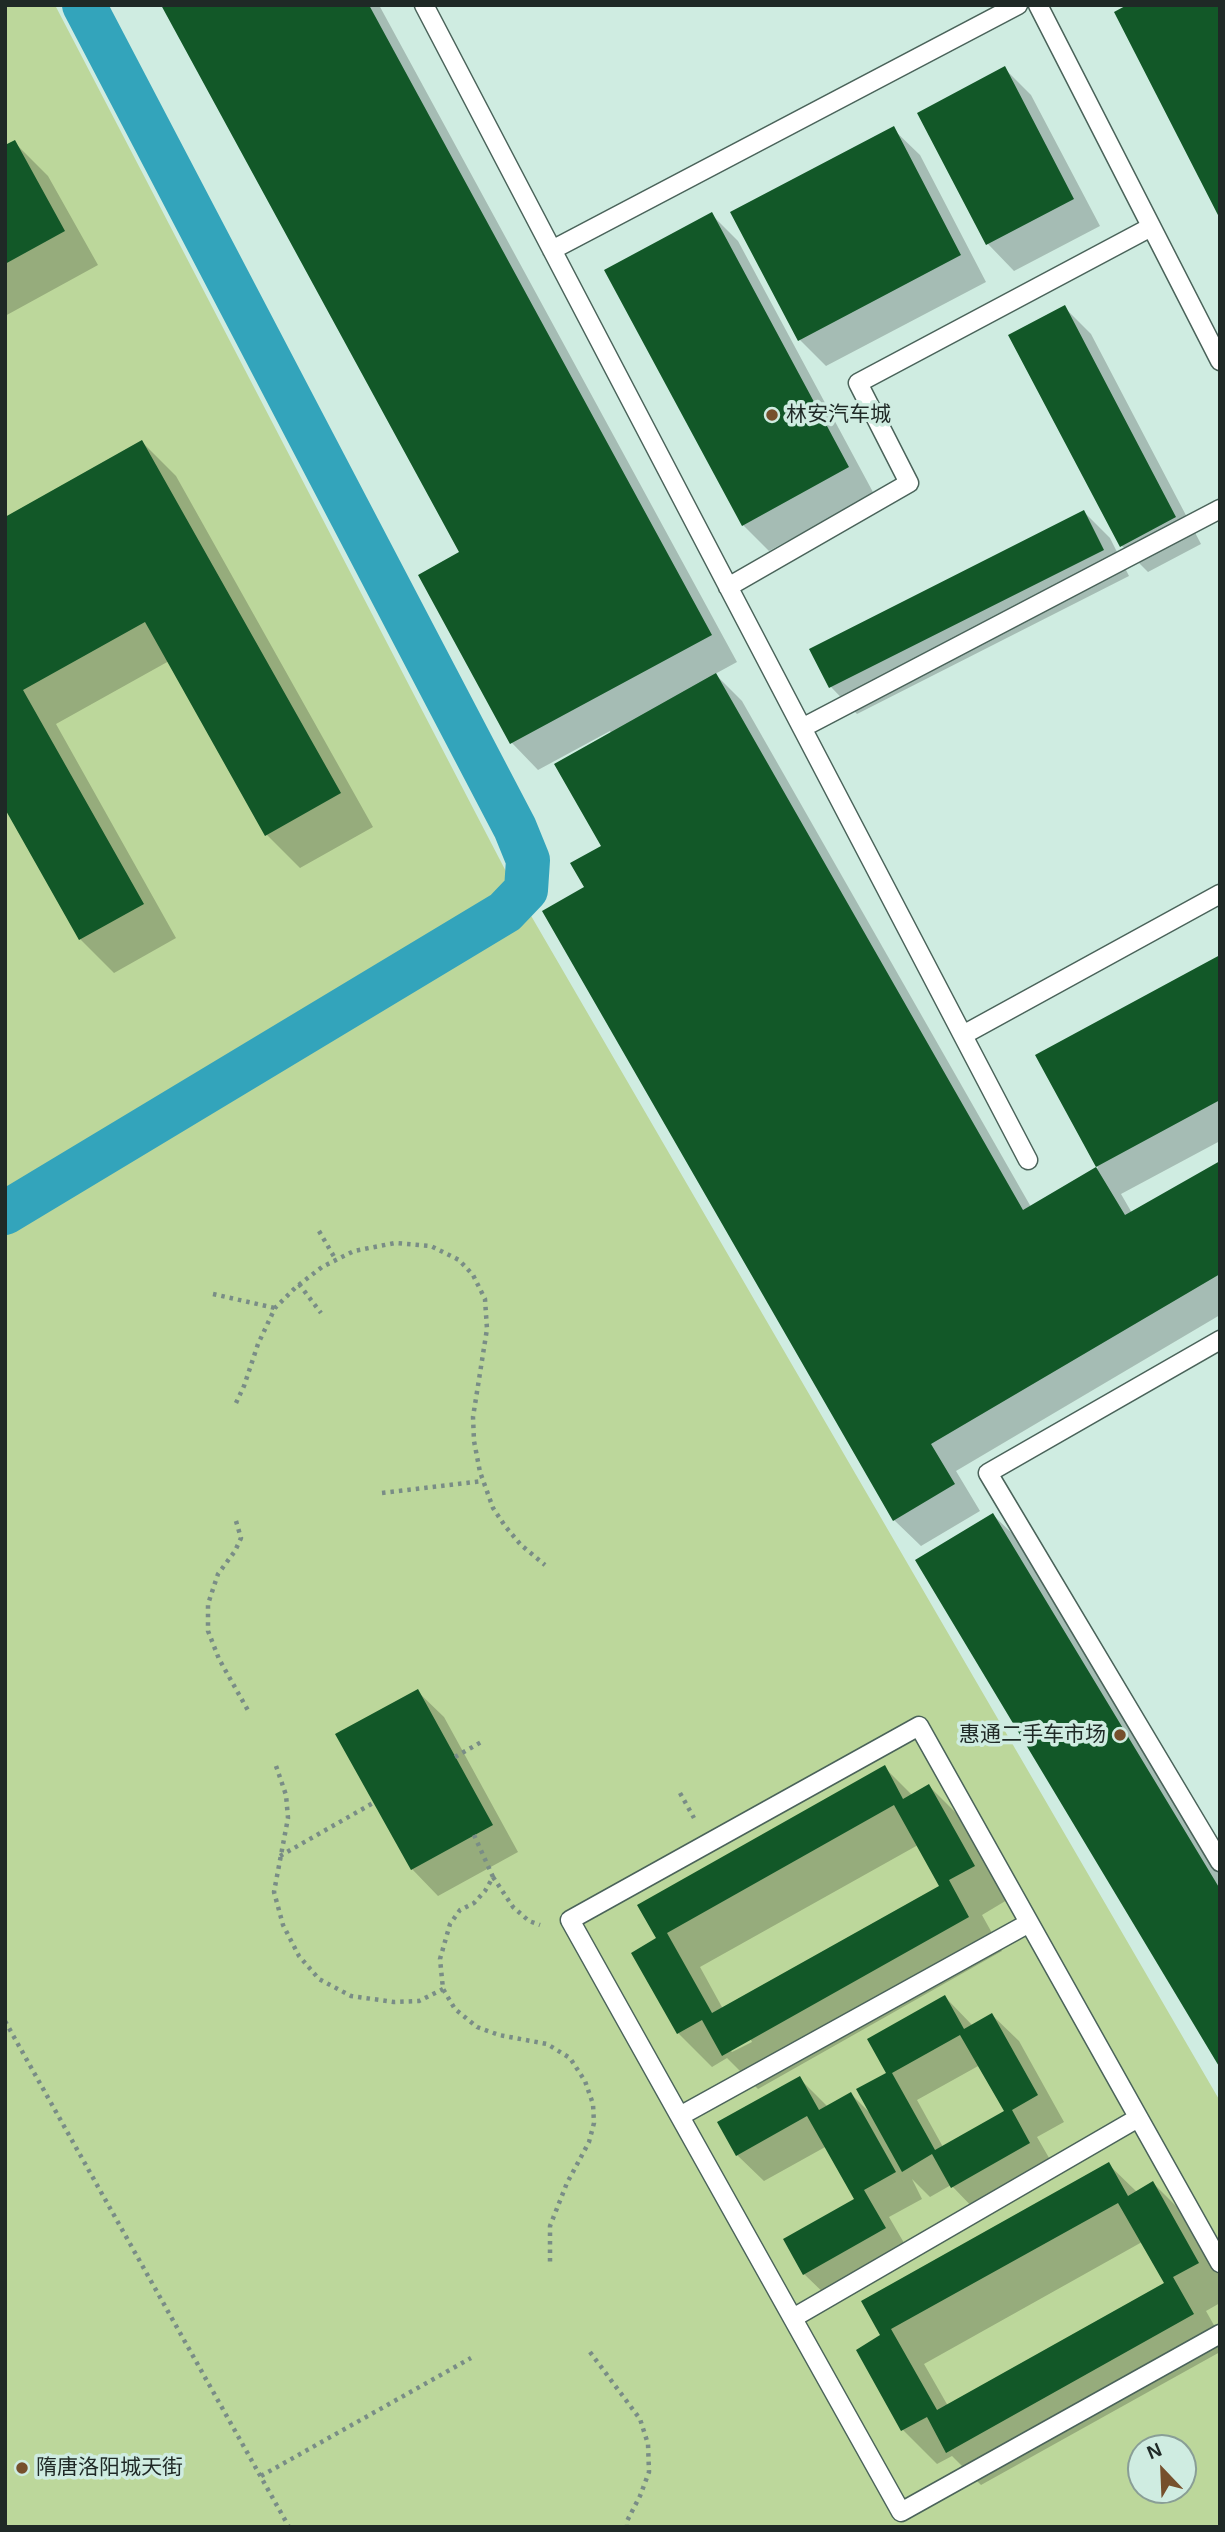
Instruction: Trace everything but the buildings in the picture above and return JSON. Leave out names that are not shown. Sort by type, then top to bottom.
[{"type":"lane","points":[[424,5],[1028,1160]]},
{"type":"lane","points":[[552,250],[1018,5]]},
{"type":"lane","points":[[1038,5],[1220,361]]},
{"type":"lane","points":[[728,587],[909,483],[858,383],[1151,227]]},
{"type":"lane","points":[[802,728],[1220,509]]},
{"type":"lane","points":[[963,1035],[1220,894]]},
{"type":"lane","points":[[1220,1340],[988,1473],[1220,1862]]},
{"type":"lane","points":[[1220,2263],[919,1726],[570,1920],[901,2512],[1220,2334]]},
{"type":"lane","points":[[680,2116],[1029,1923]]},
{"type":"lane","points":[[793,2318],[1138,2118]]},
{"type":"path","points":[[319,1231],[336,1260]]},
{"type":"path","points":[[236,1403],[275,1308],[299,1284],[322,1267],[354,1251],[395,1243],[431,1246],[459,1260],[473,1275],[485,1299],[487,1329],[473,1417],[474,1441],[484,1481],[493,1508],[505,1526],[521,1545],[545,1565]]},
{"type":"path","points":[[299,1284],[321,1312]]},
{"type":"path","points":[[213,1294],[275,1308]]},
{"type":"path","points":[[382,1493],[484,1481]]},
{"type":"path","points":[[236,1521],[241,1538],[218,1574],[208,1604],[208,1631],[219,1658],[250,1714]]},
{"type":"path","points":[[455,1757],[483,1741]]},
{"type":"path","points":[[276,1766],[286,1795],[288,1818],[274,1892],[283,1925],[299,1956],[318,1979],[351,1996],[394,2002],[419,2001],[443,1989]]},
{"type":"path","points":[[280,1856],[373,1803]]},
{"type":"path","points":[[474,1835],[493,1877],[513,1907],[529,1921],[545,1926],[570,1920]]},
{"type":"path","points":[[493,1877],[485,1891],[474,1903],[460,1910],[450,1924],[440,1959],[443,1989],[455,2009],[477,2027],[547,2044],[570,2058],[585,2081],[593,2104],[594,2123],[589,2142],[567,2183],[550,2226],[550,2264]]},
{"type":"path","points":[[5,2021],[289,2527]]},
{"type":"path","points":[[590,2351],[640,2419],[648,2444],[649,2472],[627,2521],[627,2527]]},
{"type":"path","points":[[261,2476],[471,2358]]},
{"type":"green space","points":[[5,5],[55,5],[512,883],[1220,2101],[1220,2527],[5,2527]]},
{"type":"waterway","points":[[5,1213],[505,912],[526,890],[528,860],[515,828],[84,5]]},
{"type":"place","name":"林安汽车城","points":[[772,415]]},
{"type":"place","name":"惠通二手车市场","points":[[1120,1735]]},
{"type":"place","name":"隋唐洛阳城天街","points":[[22,2468]]}]
